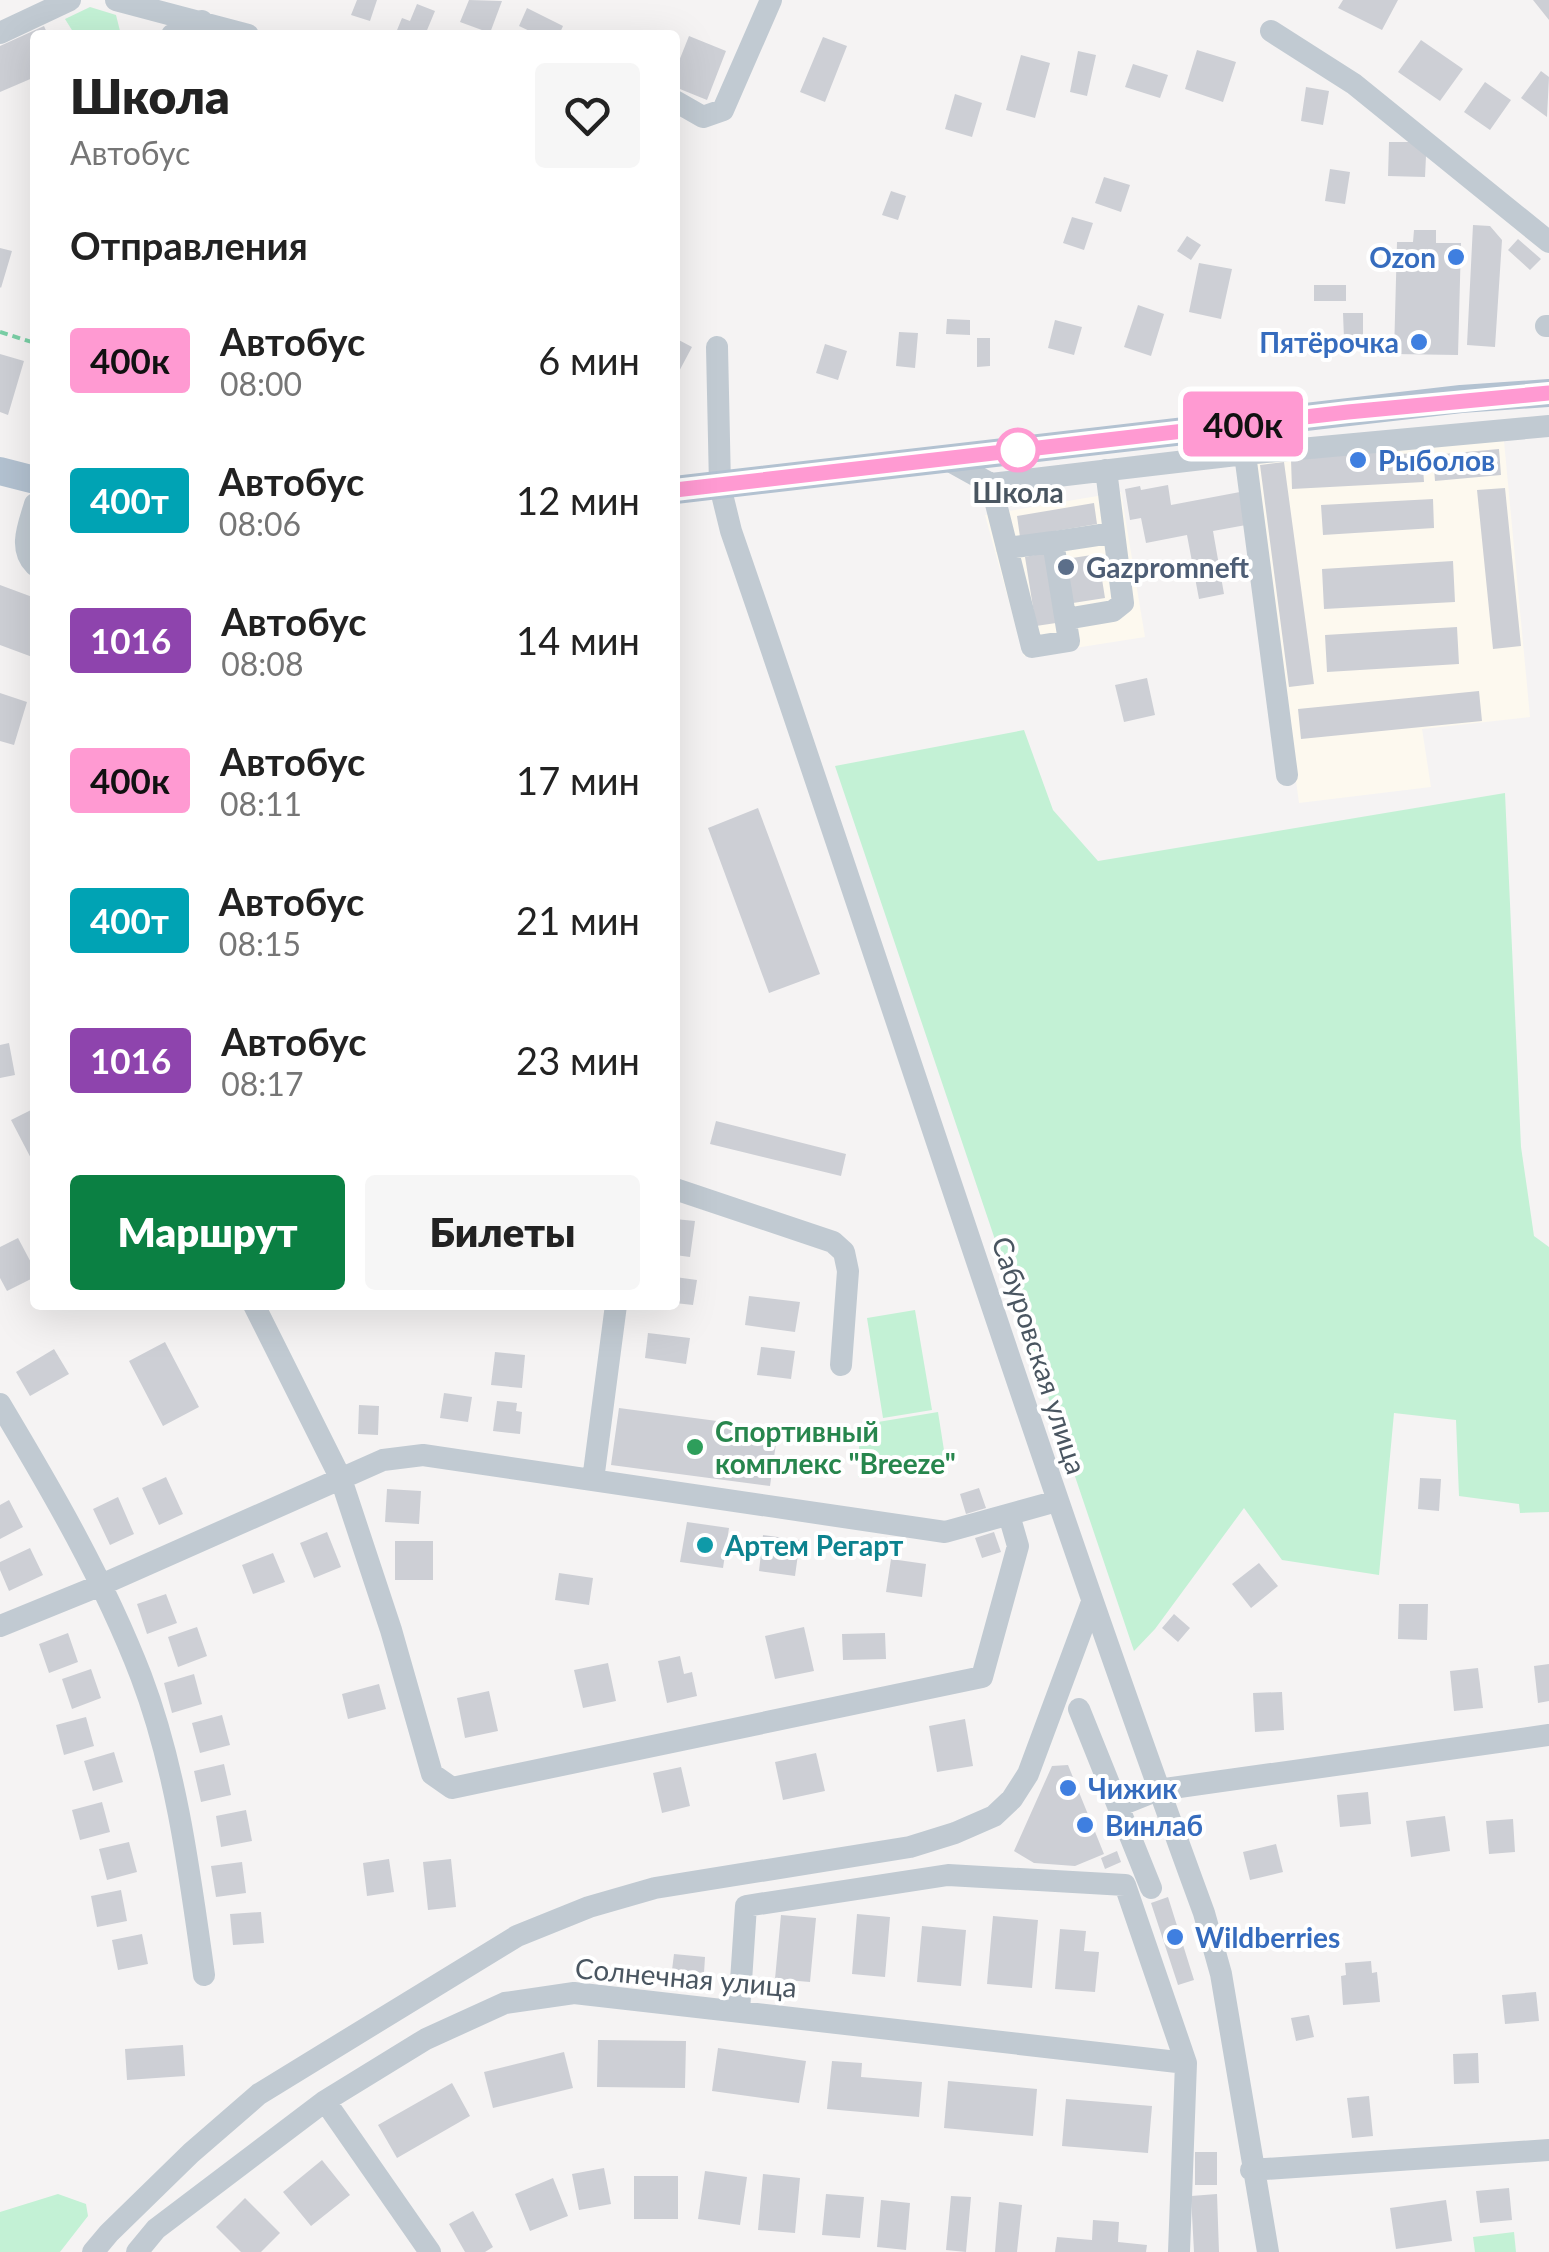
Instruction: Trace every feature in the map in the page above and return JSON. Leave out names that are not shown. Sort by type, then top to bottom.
[{"type":"main road","points":[[680,490],[1241,424],[1549,393]]},
{"type":"main road","points":[[0,471],[30,479]]},
{"type":"street","points":[[0,33],[70,0]]},
{"type":"street","points":[[116,0],[232,30]]},
{"type":"street","points":[[680,104],[703,117],[723,110],[771,0]]},
{"type":"street","points":[[183,30],[202,21]]},
{"type":"street","points":[[1271,31],[1354,84],[1549,242]]},
{"type":"street","name":"Сабуровская улица","points":[[716,346],[720,486],[731,530],[836,832],[1057,1501],[1204,1913],[1221,1974],[1268,2252]]},
{"type":"street","points":[[1241,424],[1287,776]]},
{"type":"street","points":[[946,459],[991,484],[1245,454],[1549,426]]},
{"type":"street","points":[[1066,619],[1113,612],[1123,603],[1106,470]]},
{"type":"street","points":[[991,484],[1032,647],[1069,641],[1053,542]]},
{"type":"street","points":[[30,522],[24,544],[30,561]]},
{"type":"street","points":[[1007,548],[1112,533]]},
{"type":"street","points":[[680,1191],[833,1242],[844,1252],[848,1271],[841,1365]]},
{"type":"street","points":[[256,1310],[341,1479],[432,1774],[452,1788],[982,1677],[1018,1546],[1009,1515]]},
{"type":"street","points":[[593,1480],[615,1310]]},
{"type":"street","points":[[0,1404],[101,1585],[142,1678],[174,1792],[204,1976]]},
{"type":"street","points":[[0,1626],[383,1460],[423,1455],[946,1532],[1057,1501]]},
{"type":"street","points":[[94,2252],[191,2153],[259,2094],[517,1936],[588,1907],[654,1888],[910,1846],[994,1816],[1012,1799],[1028,1774],[1092,1602]]},
{"type":"street","points":[[1080,1709],[1151,1888]]},
{"type":"street","points":[[1118,1806],[1158,1790],[1549,1735]]},
{"type":"street","points":[[739,2011],[746,1906],[948,1875],[1126,1885],[1186,2063],[1179,2252]]},
{"type":"street","name":"Солнечная улица","points":[[137,2252],[156,2230],[325,2101],[426,2039],[505,2003],[574,1993],[1186,2063]]},
{"type":"street","points":[[325,2101],[430,2252]]},
{"type":"street","points":[[1252,2170],[1549,2150]]},
{"type":"path","points":[[0,332],[30,341]]},
{"type":"shaded area","points":[[1504,441],[1530,717],[1422,729],[1431,787],[1299,803],[1253,459]]},
{"type":"shaded area","name":"Gazpromneft","points":[[1121,492],[1145,637],[1024,656],[985,515]]},
{"type":"green space","points":[[90,7],[116,15],[120,30],[72,30],[65,19]]},
{"type":"green space","points":[[1024,730],[1053,810],[1098,861],[1505,793],[1521,1147],[1534,1236],[1549,1247],[1549,1512],[1520,1513],[1519,1504],[1459,1496],[1456,1420],[1394,1413],[1379,1575],[1282,1560],[1244,1508],[1155,1629],[1134,1651],[835,766]]},
{"type":"green space","points":[[915,1310],[932,1410],[883,1418],[867,1318]]},
{"type":"green space","points":[[938,1412],[946,1463],[858,1477],[860,1425]]},
{"type":"green space","points":[[58,2194],[86,2204],[88,2216],[60,2252],[0,2252],[0,2212]]},
{"type":"green space","points":[[1514,2232],[1516,2252],[1475,2252],[1473,2237]]},
{"type":"building","points":[[357,0],[377,0],[370,21],[351,15]]},
{"type":"building","points":[[469,0],[502,1],[491,30],[460,22]]},
{"type":"building","points":[[1343,0],[1398,0],[1382,30],[1338,8]]},
{"type":"building","points":[[1533,0],[1549,0],[1549,20]]},
{"type":"building","points":[[417,4],[435,11],[427,30],[397,30],[402,18],[410,21]]},
{"type":"building","points":[[527,8],[563,26],[561,30],[527,30],[519,26]]},
{"type":"building","points":[[30,32],[30,79],[0,92],[0,46]]},
{"type":"building","points":[[689,36],[726,51],[707,100],[680,89],[680,58]]},
{"type":"building","points":[[823,37],[847,46],[825,102],[800,92]]},
{"type":"building","points":[[1421,40],[1463,69],[1440,101],[1398,72]]},
{"type":"building","points":[[1197,50],[1236,62],[1223,102],[1185,89]]},
{"type":"building","points":[[1078,51],[1096,55],[1087,96],[1070,92]]},
{"type":"building","points":[[1021,55],[1050,63],[1035,118],[1006,110]]},
{"type":"building","points":[[1133,64],[1168,75],[1160,98],[1125,87]]},
{"type":"building","points":[[1541,71],[1549,77],[1547,117],[1521,98]]},
{"type":"building","points":[[1485,82],[1511,100],[1490,130],[1464,112]]},
{"type":"building","points":[[1306,87],[1329,91],[1323,125],[1301,121]]},
{"type":"building","points":[[955,94],[982,103],[972,137],[945,129]]},
{"type":"building","points":[[1389,142],[1419,142],[1426,156],[1425,177],[1388,176]]},
{"type":"building","points":[[1330,169],[1350,172],[1345,204],[1325,201]]},
{"type":"building","points":[[1104,177],[1130,185],[1121,212],[1095,203]]},
{"type":"building","points":[[891,191],[906,196],[898,220],[882,215]]},
{"type":"building","points":[[1072,217],[1093,223],[1084,250],[1063,243]]},
{"type":"building","points":[[1473,225],[1490,226],[1502,240],[1495,347],[1467,345]]},
{"type":"building","points":[[1414,230],[1436,230],[1436,243],[1461,243],[1458,355],[1394,354],[1397,242],[1413,242]]},
{"type":"building","points":[[1187,236],[1201,245],[1191,260],[1177,251]]},
{"type":"building","points":[[1518,239],[1541,259],[1530,270],[1508,250]]},
{"type":"building","points":[[0,248],[12,251],[1,288],[0,287]]},
{"type":"building","points":[[1199,263],[1232,269],[1221,319],[1189,312]]},
{"type":"building","points":[[1314,285],[1346,285],[1346,301],[1314,301]]},
{"type":"building","points":[[1138,305],[1164,314],[1151,356],[1124,347]]},
{"type":"building","points":[[1343,313],[1363,313],[1363,338],[1344,339]]},
{"type":"building","points":[[947,319],[970,320],[970,335],[946,334]]},
{"type":"building","points":[[1055,320],[1082,327],[1074,355],[1048,348]]},
{"type":"building","points":[[899,332],[918,333],[915,368],[896,366]]},
{"type":"building","points":[[977,338],[990,338],[990,366],[977,367]]},
{"type":"building","points":[[680,341],[692,347],[680,370]]},
{"type":"building","points":[[825,344],[847,351],[838,380],[816,373]]},
{"type":"building","points":[[0,354],[24,361],[8,415],[0,412]]},
{"type":"building","points":[[1499,449],[1501,475],[1435,481],[1433,455]]},
{"type":"building","points":[[1377,452],[1422,453],[1424,482],[1292,489],[1291,460]]},
{"type":"building","points":[[1284,462],[1314,684],[1289,687],[1260,465]]},
{"type":"building","points":[[1168,485],[1171,505],[1240,492],[1246,525],[1213,531],[1224,594],[1199,599],[1187,535],[1146,543],[1141,518],[1130,520],[1125,489]]},
{"type":"building","points":[[1505,488],[1521,646],[1493,649],[1477,490]]},
{"type":"building","points":[[1433,499],[1434,528],[1323,535],[1321,505]]},
{"type":"building","points":[[1094,503],[1097,524],[1020,537],[1017,516]]},
{"type":"building","points":[[1045,553],[1056,623],[1036,626],[1025,557]]},
{"type":"building","points":[[1098,554],[1105,598],[1073,603],[1066,559]]},
{"type":"building","points":[[1453,561],[1455,602],[1324,609],[1322,569]]},
{"type":"building","points":[[0,585],[30,596],[30,656],[0,645]]},
{"type":"building","points":[[1457,627],[1459,664],[1327,672],[1325,635]]},
{"type":"building","points":[[1147,678],[1155,715],[1124,722],[1115,685]]},
{"type":"building","points":[[1479,691],[1482,721],[1301,739],[1298,709]]},
{"type":"building","points":[[0,693],[27,702],[14,745],[0,741]]},
{"type":"building","points":[[758,808],[820,974],[769,993],[708,828]]},
{"type":"building","points":[[9,1043],[15,1075],[0,1078],[0,1045]]},
{"type":"building","points":[[30,1110],[30,1156],[11,1120]]},
{"type":"building","points":[[716,1121],[846,1154],[841,1176],[710,1144]]},
{"type":"building","points":[[680,1220],[695,1221],[690,1257],[680,1256]]},
{"type":"building","points":[[18,1238],[30,1261],[30,1280],[7,1291],[0,1278],[0,1247]]},
{"type":"building","points":[[680,1278],[697,1280],[693,1305],[680,1304]]},
{"type":"building","points":[[749,1296],[800,1302],[795,1332],[745,1325]]},
{"type":"building","points":[[648,1333],[690,1338],[686,1364],[645,1358]]},
{"type":"building","points":[[165,1342],[199,1407],[163,1426],[129,1361]]},
{"type":"building","points":[[761,1347],[795,1351],[791,1379],[757,1375]]},
{"type":"building","points":[[54,1349],[69,1374],[30,1396],[16,1372]]},
{"type":"building","points":[[495,1352],[525,1355],[522,1388],[491,1385]]},
{"type":"building","points":[[444,1393],[472,1397],[468,1422],[440,1418]]},
{"type":"building","points":[[497,1401],[517,1403],[516,1411],[522,1412],[520,1434],[493,1431]]},
{"type":"building","points":[[359,1405],[379,1406],[378,1435],[358,1434]]},
{"type":"building","name":"Спортивный комплекс \"Breeze\"","points":[[619,1408],[778,1429],[770,1486],[611,1465]]},
{"type":"building","points":[[166,1477],[183,1514],[159,1525],[142,1488]]},
{"type":"building","points":[[1420,1478],[1441,1479],[1439,1511],[1418,1509]]},
{"type":"building","points":[[979,1488],[986,1508],[966,1514],[960,1494]]},
{"type":"building","points":[[387,1489],[421,1491],[419,1524],[385,1522]]},
{"type":"building","points":[[118,1497],[134,1534],[110,1545],[93,1509]]},
{"type":"building","points":[[9,1500],[23,1527],[0,1539],[0,1505]]},
{"type":"building","name":"Артем Регарт","points":[[687,1522],[729,1528],[723,1568],[680,1562]]},
{"type":"building","points":[[327,1532],[341,1567],[314,1578],[300,1543]]},
{"type":"building","points":[[994,1532],[1001,1552],[982,1558],[975,1538]]},
{"type":"building","points":[[763,1535],[800,1540],[795,1576],[759,1571]]},
{"type":"building","points":[[395,1541],[433,1541],[433,1580],[395,1580]]},
{"type":"building","points":[[30,1548],[43,1575],[9,1591],[0,1562]]},
{"type":"building","points":[[273,1553],[285,1582],[253,1594],[242,1565]]},
{"type":"building","points":[[891,1559],[926,1564],[922,1597],[886,1592]]},
{"type":"building","points":[[1259,1563],[1278,1586],[1251,1608],[1232,1584]]},
{"type":"building","points":[[559,1573],[593,1578],[589,1605],[555,1600]]},
{"type":"building","points":[[166,1594],[177,1623],[147,1634],[137,1604]]},
{"type":"building","points":[[1399,1604],[1428,1604],[1427,1640],[1398,1639]]},
{"type":"building","points":[[1174,1614],[1190,1628],[1178,1642],[1162,1628]]},
{"type":"building","points":[[197,1627],[207,1656],[178,1667],[168,1637]]},
{"type":"building","points":[[804,1627],[814,1671],[775,1679],[765,1636]]},
{"type":"building","points":[[68,1633],[78,1662],[49,1673],[39,1644]]},
{"type":"building","points":[[885,1633],[886,1659],[843,1660],[842,1634]]},
{"type":"building","points":[[680,1656],[684,1674],[692,1672],[697,1696],[667,1703],[658,1661]]},
{"type":"building","points":[[608,1663],[616,1701],[583,1708],[574,1670]]},
{"type":"building","points":[[1549,1664],[1549,1701],[1538,1703],[1534,1666]]},
{"type":"building","points":[[1478,1668],[1483,1708],[1454,1711],[1450,1671]]},
{"type":"building","points":[[91,1669],[101,1698],[72,1709],[62,1679]]},
{"type":"building","points":[[194,1674],[202,1704],[172,1713],[164,1683]]},
{"type":"building","points":[[379,1684],[386,1709],[348,1719],[342,1694]]},
{"type":"building","points":[[489,1691],[498,1731],[465,1738],[457,1698]]},
{"type":"building","points":[[1282,1692],[1284,1730],[1255,1732],[1253,1693]]},
{"type":"building","points":[[222,1715],[230,1745],[200,1753],[192,1723]]},
{"type":"building","points":[[86,1717],[94,1746],[64,1755],[56,1725]]},
{"type":"building","points":[[965,1719],[973,1766],[937,1772],[929,1726]]},
{"type":"building","points":[[114,1752],[123,1782],[93,1791],[84,1761]]},
{"type":"building","points":[[816,1753],[825,1791],[783,1800],[775,1762]]},
{"type":"building","points":[[224,1764],[231,1795],[201,1802],[194,1771]]},
{"type":"building","points":[[1068,1765],[1104,1854],[1075,1866],[1034,1863],[1014,1851],[1052,1766]]},
{"type":"building","points":[[681,1767],[690,1806],[662,1813],[653,1773]]},
{"type":"building","points":[[1368,1792],[1371,1824],[1340,1827],[1337,1795]]},
{"type":"building","points":[[102,1802],[110,1832],[80,1840],[72,1810]]},
{"type":"building","points":[[246,1810],[252,1841],[221,1847],[216,1816]]},
{"type":"building","points":[[1445,1816],[1450,1851],[1411,1857],[1406,1821]]},
{"type":"building","points":[[1513,1819],[1515,1852],[1489,1854],[1486,1821]]},
{"type":"building","points":[[129,1842],[137,1872],[107,1880],[99,1849]]},
{"type":"building","points":[[1276,1844],[1283,1872],[1250,1880],[1243,1852]]},
{"type":"building","points":[[1117,1851],[1121,1862],[1105,1869],[1101,1858]]},
{"type":"building","points":[[389,1859],[394,1892],[367,1896],[363,1863]]},
{"type":"building","points":[[451,1859],[456,1907],[428,1910],[423,1862]]},
{"type":"building","points":[[242,1862],[246,1893],[216,1897],[211,1866]]},
{"type":"building","points":[[121,1890],[127,1921],[97,1927],[91,1896]]},
{"type":"building","points":[[1168,1897],[1194,1980],[1178,1985],[1151,1903]]},
{"type":"building","points":[[261,1912],[264,1943],[233,1945],[230,1914]]},
{"type":"building","points":[[857,1914],[890,1917],[885,1977],[852,1974]]},
{"type":"building","points":[[781,1915],[816,1918],[810,1982],[775,1979]]},
{"type":"building","points":[[993,1916],[1038,1920],[1032,1988],[987,1984]]},
{"type":"building","points":[[922,1926],[966,1930],[961,1986],[917,1982]]},
{"type":"building","points":[[1060,1929],[1086,1931],[1084,1951],[1099,1952],[1095,1992],[1055,1989]]},
{"type":"building","points":[[142,1934],[148,1964],[118,1970],[112,1940]]},
{"type":"building","points":[[674,1954],[705,1957],[704,1973],[672,1970]]},
{"type":"building","points":[[1371,1961],[1372,1973],[1377,1972],[1380,2002],[1343,2005],[1341,1976],[1346,1975],[1345,1963]]},
{"type":"building","points":[[1536,1992],[1539,2021],[1505,2024],[1502,1995]]},
{"type":"building","points":[[1309,2015],[1314,2037],[1296,2041],[1291,2018]]},
{"type":"building","points":[[598,2040],[686,2041],[685,2088],[597,2087]]},
{"type":"building","points":[[183,2045],[185,2076],[127,2080],[125,2049]]},
{"type":"building","points":[[718,2048],[806,2061],[799,2103],[712,2091]]},
{"type":"building","points":[[564,2052],[573,2088],[493,2108],[484,2072]]},
{"type":"building","points":[[1478,2053],[1479,2083],[1454,2084],[1453,2054]]},
{"type":"building","points":[[832,2061],[862,2063],[861,2077],[922,2082],[919,2117],[827,2109]]},
{"type":"building","points":[[948,2081],[1037,2089],[1033,2136],[944,2128]]},
{"type":"building","points":[[452,2083],[470,2116],[397,2158],[378,2125]]},
{"type":"building","points":[[1369,2096],[1373,2136],[1352,2138],[1347,2098]]},
{"type":"building","points":[[1066,2099],[1152,2106],[1148,2153],[1062,2146]]},
{"type":"building","points":[[1195,2152],[1217,2152],[1217,2185],[1195,2185]]},
{"type":"building","points":[[322,2160],[350,2195],[311,2226],[283,2192]]},
{"type":"building","points":[[604,2168],[611,2204],[579,2210],[572,2174]]},
{"type":"building","points":[[705,2171],[747,2177],[740,2225],[698,2219]]},
{"type":"building","points":[[763,2174],[800,2178],[795,2233],[758,2230]]},
{"type":"building","points":[[634,2176],[678,2176],[678,2219],[634,2219]]},
{"type":"building","points":[[553,2178],[568,2216],[530,2231],[515,2194]]},
{"type":"building","points":[[1509,2188],[1512,2220],[1480,2223],[1476,2191]]},
{"type":"building","points":[[826,2194],[864,2197],[860,2238],[822,2235]]},
{"type":"building","points":[[1217,2194],[1219,2252],[1194,2252],[1191,2196]]},
{"type":"building","points":[[951,2196],[971,2197],[966,2252],[946,2250]]},
{"type":"building","points":[[245,2198],[280,2233],[261,2252],[241,2252],[216,2227]]},
{"type":"building","points":[[881,2200],[910,2203],[906,2250],[877,2247]]},
{"type":"building","points":[[1446,2200],[1452,2241],[1396,2249],[1390,2208]]},
{"type":"building","points":[[999,2202],[1022,2205],[1017,2252],[995,2252]]},
{"type":"building","points":[[473,2211],[493,2247],[485,2252],[465,2252],[449,2224]]},
{"type":"building","points":[[1093,2220],[1119,2222],[1118,2242],[1147,2245],[1146,2252],[1055,2252],[1057,2237],[1092,2240]]},
{"type":"bus line","name":"400к","points":[[680,489],[1348,412],[1549,393]]},
{"type":"place","name":"Ozon","points":[[1456,257]]},
{"type":"place","name":"Пятёрочка","points":[[1419,342]]},
{"type":"place","name":"Школа","points":[[1018,450]]},
{"type":"place","name":"Рыболов","points":[[1358,460]]},
{"type":"place","name":"Gazpromneft","points":[[1066,567]]},
{"type":"place","name":"Спортивный комплекс \"Breeze\"","points":[[695,1447]]},
{"type":"place","name":"Артем Регарт","points":[[705,1545]]},
{"type":"place","name":"Чижик","points":[[1068,1788]]},
{"type":"place","name":"Винлаб","points":[[1085,1825]]},
{"type":"place","name":"Wildberries","points":[[1175,1937]]}]
